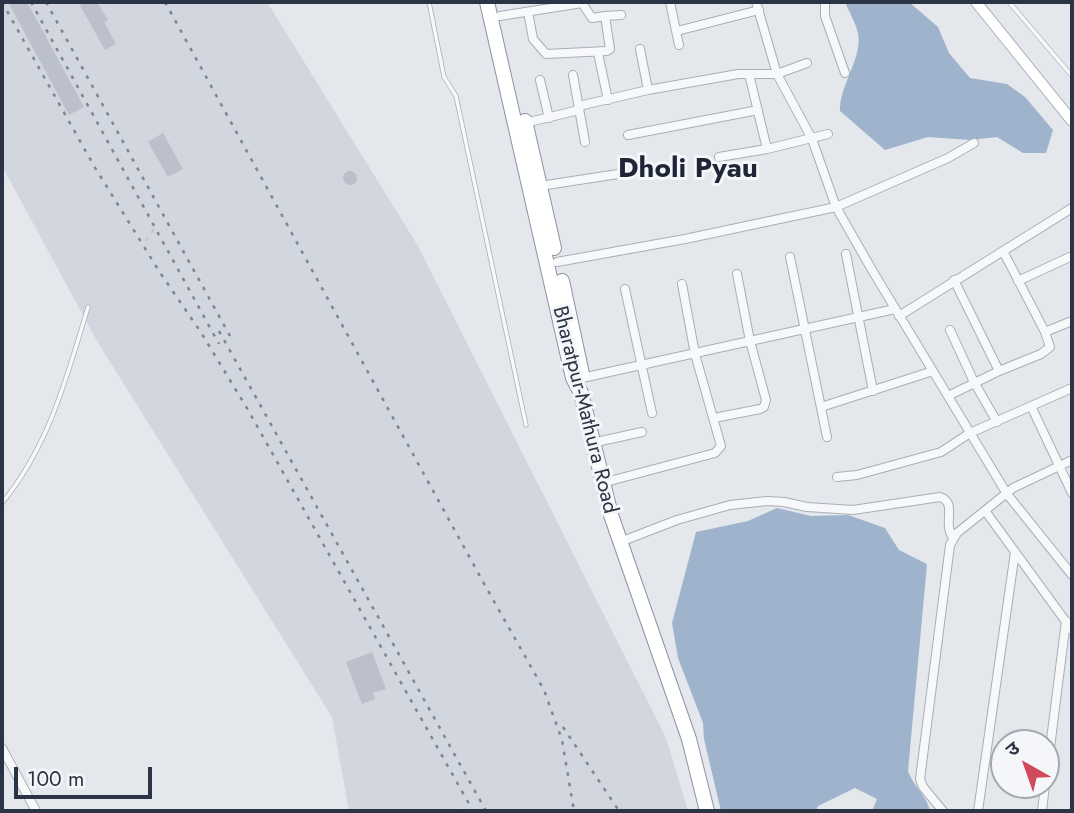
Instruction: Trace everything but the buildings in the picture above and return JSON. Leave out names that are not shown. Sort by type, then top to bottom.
[{"type":"highway","name":"Bharatpur-Mathura Road","points":[[487,2],[525,123],[557,262],[602,483],[689,739],[708,811]]},
{"type":"highway","name":"Bharatpur-Mathura Road","points":[[498,9],[501,41],[573,378],[582,386]]},
{"type":"street","points":[[498,9],[528,12],[582,2],[592,18],[621,15]]},
{"type":"street","points":[[670,2],[679,45]]},
{"type":"street","points":[[825,2],[825,16],[845,74]]},
{"type":"street","points":[[976,2],[1072,121]]},
{"type":"street","points":[[677,32],[758,6],[777,74],[812,139],[836,206],[1007,494],[1072,575]]},
{"type":"street","points":[[528,12],[533,39],[546,54],[607,51],[611,46],[604,16]]},
{"type":"street","points":[[640,49],[648,90]]},
{"type":"street","points":[[598,53],[608,100]]},
{"type":"street","points":[[525,123],[575,111],[583,105],[648,90],[738,74],[777,74],[807,63]]},
{"type":"street","points":[[749,74],[767,149]]},
{"type":"street","points":[[573,75],[585,142]]},
{"type":"street","points":[[540,80],[548,118]]},
{"type":"street","points":[[628,135],[758,110]]},
{"type":"street","points":[[719,156],[767,149],[828,134]]},
{"type":"street","points":[[557,262],[685,239],[836,206],[948,158],[974,143]]},
{"type":"street","points":[[540,186],[618,174]]},
{"type":"street","points":[[582,386],[642,366],[857,317],[897,312],[1072,208]]},
{"type":"street","points":[[948,396],[1047,351],[1050,347],[1045,332],[1003,251]]},
{"type":"street","points":[[846,254],[873,391]]},
{"type":"street","points":[[1018,281],[1072,256]]},
{"type":"street","points":[[790,257],[827,437]]},
{"type":"street","points":[[714,418],[764,407],[766,400],[750,341],[737,274]]},
{"type":"street","points":[[954,280],[999,371]]},
{"type":"street","points":[[602,483],[716,453],[721,446],[695,354],[682,284]]},
{"type":"street","points":[[625,289],[652,413]]},
{"type":"street","points":[[1045,332],[1072,321]]},
{"type":"street","points":[[950,330],[974,382],[997,422]]},
{"type":"street","points":[[821,407],[933,371]]},
{"type":"street","points":[[837,477],[857,475],[941,452],[970,433],[1072,388]]},
{"type":"street","points":[[1031,406],[1072,493]]},
{"type":"street","points":[[592,443],[642,432]]},
{"type":"street","points":[[943,811],[923,787],[920,779],[950,545],[953,538],[1021,484],[1072,460]]},
{"type":"street","points":[[620,542],[677,520],[730,505],[766,501],[807,508],[853,510],[940,497],[949,504],[948,529],[953,538]]},
{"type":"street","points":[[986,512],[1072,630]]},
{"type":"street","points":[[978,811],[1015,552]]},
{"type":"street","points":[[1052,729],[1066,621]]},
{"type":"street","points":[[2,748],[36,811]]},
{"type":"lane","points":[[429,2],[444,77],[456,96],[526,425]]},
{"type":"lane","points":[[1009,2],[1072,76]]},
{"type":"lane","points":[[2,503],[24,473],[50,423],[63,391],[88,307]]},
{"type":"path","points":[[145,241],[153,229]]},
{"type":"shaded area","points":[[2,2],[267,2],[418,246],[666,738],[688,811],[466,811],[463,808],[457,811],[349,811],[332,717],[97,341],[2,166]]},
{"type":"water","points":[[845,2],[909,2],[938,27],[949,53],[970,78],[1007,84],[1025,97],[1053,130],[1046,153],[1023,153],[997,137],[970,140],[928,137],[885,150],[840,111],[843,92],[859,43],[856,26]]},
{"type":"water","points":[[777,508],[811,516],[848,515],[885,528],[899,550],[927,564],[908,771],[930,811],[872,811],[877,799],[855,788],[818,806],[816,811],[721,811],[704,739],[703,723],[678,658],[672,623],[696,532],[748,521]]},
{"type":"railway","points":[[2,2],[94,166],[248,410],[473,811]]},
{"type":"railway","points":[[31,2],[219,344]]},
{"type":"railway","points":[[46,2],[230,336]]},
{"type":"railway","points":[[165,2],[544,690],[562,740],[574,811]]},
{"type":"railway","points":[[219,331],[486,811]]},
{"type":"railway","points":[[563,727],[619,811]]},
{"type":"district","name":"Dholi Pyau","points":[[688,170]]}]
